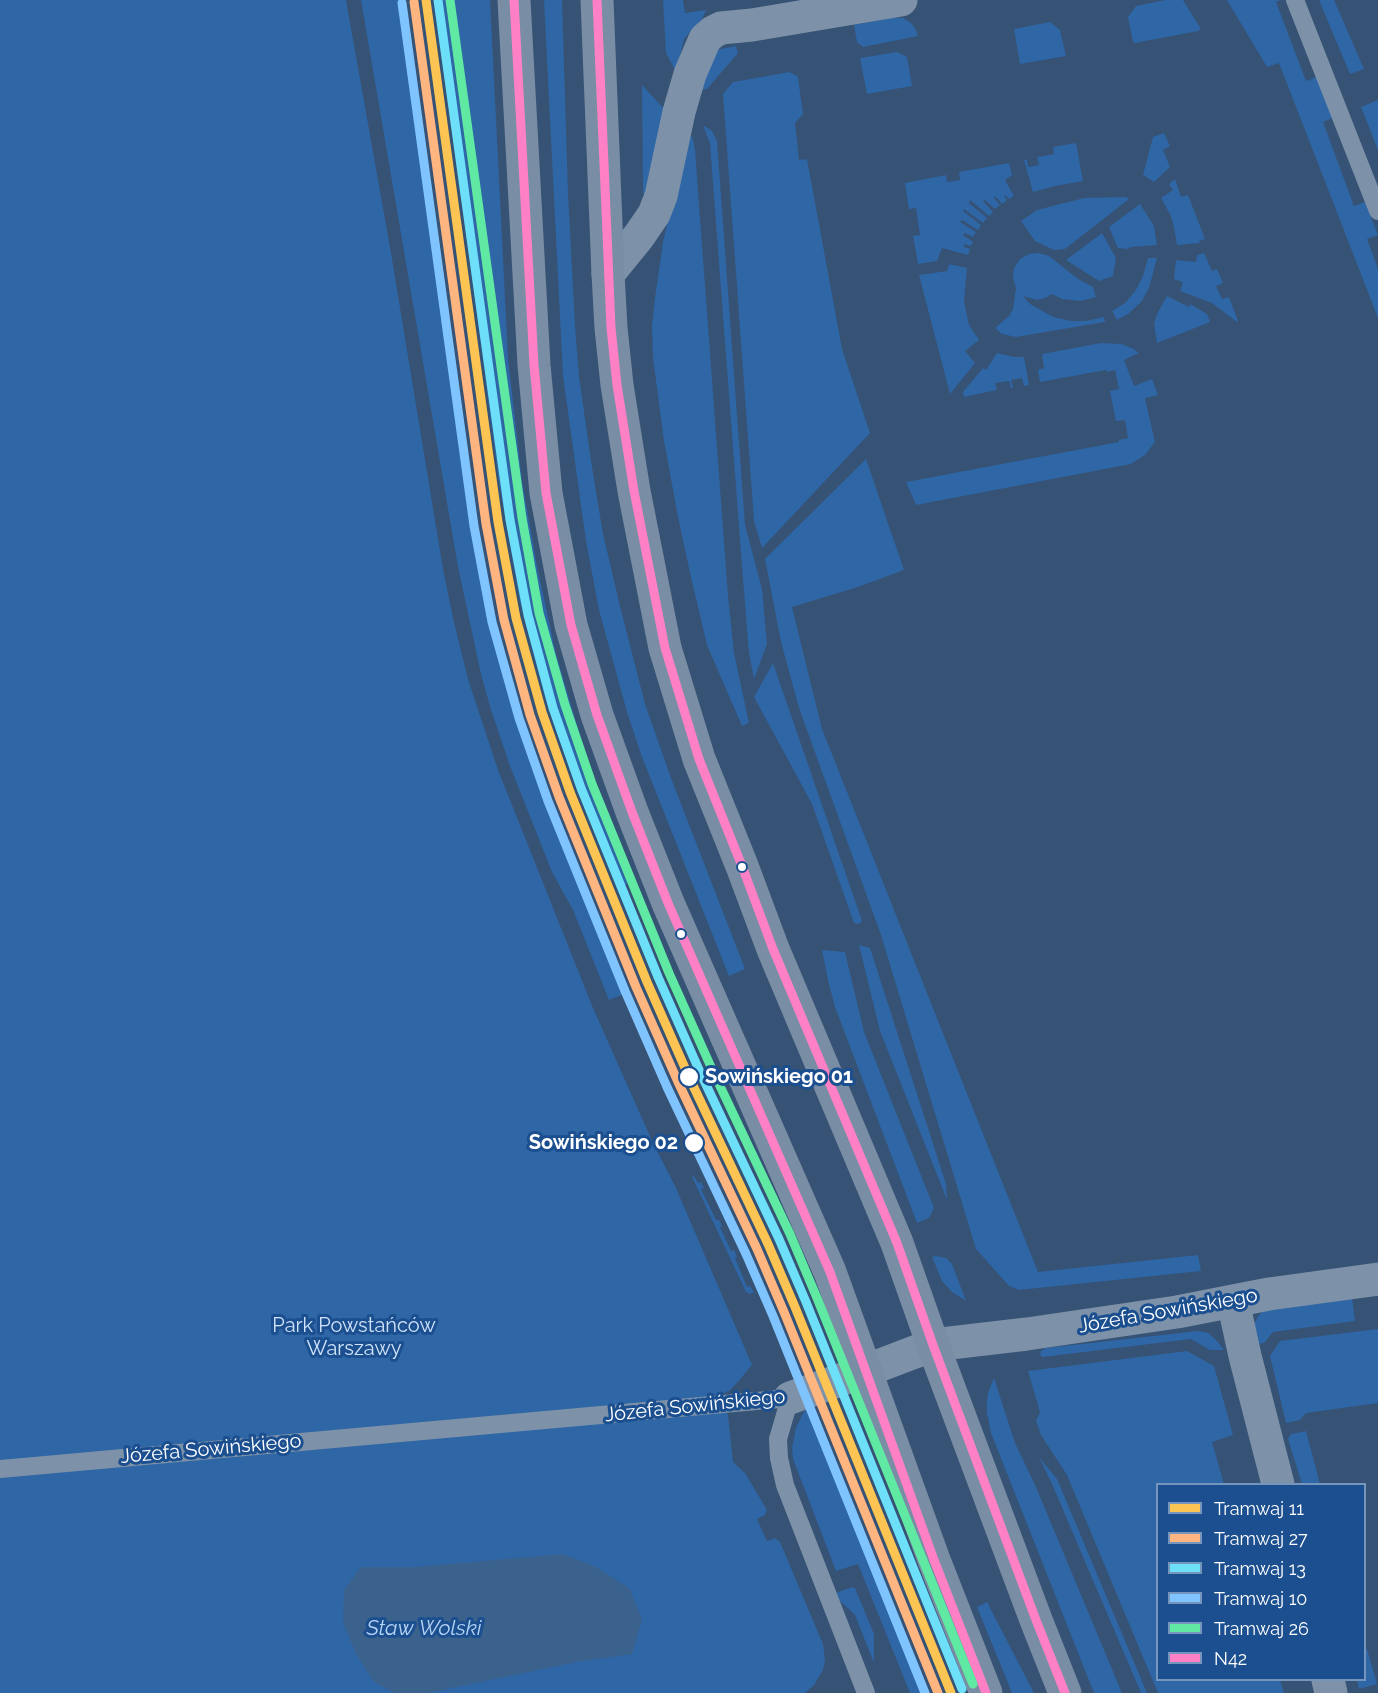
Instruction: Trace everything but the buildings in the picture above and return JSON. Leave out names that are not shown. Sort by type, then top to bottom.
[{"type":"main road","points":[[514,0],[535,377],[546,493],[571,625],[597,715],[632,813],[691,956],[820,1247],[934,1560],[986,1693]]},
{"type":"main road","points":[[597,0],[608,274],[617,385],[636,502],[669,659],[699,759],[773,949],[897,1243],[933,1345],[1065,1693]]},
{"type":"street","points":[[608,274],[639,236],[654,214],[662,196],[690,74],[705,39],[722,28],[753,25],[901,0]]},
{"type":"street","name":"Józefa Sowińskiego","points":[[790,1398],[933,1345],[1177,1312],[1285,1291],[1378,1279]]},
{"type":"street","points":[[1233,1301],[1277,1483]]},
{"type":"lane","points":[[1295,0],[1378,211]]},
{"type":"lane","points":[[790,1398],[778,1439],[779,1458],[785,1485],[860,1692]]},
{"type":"lane","name":"Józefa Sowińskiego","points":[[0,1469],[790,1398]]},
{"type":"green space","name":"Park Powstańców Warszawy","points":[[0,0],[346,0],[391,253],[443,569],[468,679],[498,770],[593,1008],[653,1143],[676,1188],[752,1365],[729,1391],[719,1395],[728,1415],[733,1462],[745,1473],[767,1510],[765,1515],[757,1519],[767,1541],[775,1538],[780,1542],[823,1644],[825,1660],[823,1670],[814,1685],[805,1693],[0,1693]]},
{"type":"green space","points":[[361,0],[402,0],[466,478],[486,602],[500,663],[526,747],[549,810],[624,994],[609,1000],[573,910],[552,872],[510,766],[481,674],[458,567]]},
{"type":"green space","points":[[433,0],[490,0],[508,358],[522,481],[556,654],[604,816],[630,883],[617,889],[558,737],[543,691],[520,602],[499,482]]},
{"type":"green space","points":[[544,0],[562,0],[575,326],[579,376],[603,534],[645,704],[671,778],[745,969],[729,976],[642,757],[599,610],[586,541],[563,376]]},
{"type":"green space","points":[[663,0],[683,0],[685,13],[706,10],[702,19],[684,39],[676,72],[666,53]]},
{"type":"green space","points":[[1165,0],[1183,0],[1201,29],[1133,42],[1128,17],[1136,6]]},
{"type":"green space","points":[[1227,0],[1281,0],[1276,2],[1306,81],[1317,77],[1333,118],[1323,122],[1354,206],[1365,202],[1378,235],[1367,239],[1378,269],[1378,318],[1279,63],[1267,67]]},
{"type":"green space","points":[[1319,0],[1334,0],[1364,69],[1350,74]]},
{"type":"green space","points":[[903,18],[910,22],[918,36],[863,47],[857,42],[854,25]]},
{"type":"green space","points":[[1050,22],[1060,30],[1066,56],[1020,64],[1014,29]]},
{"type":"green space","points":[[736,46],[738,53],[707,89],[702,90],[711,51]]},
{"type":"green space","points":[[897,52],[907,57],[912,86],[867,94],[860,58]]},
{"type":"green space","points":[[790,72],[798,77],[803,114],[795,123],[799,160],[807,159],[842,349],[870,433],[762,548],[754,521],[723,94],[733,82]]},
{"type":"green space","points":[[642,85],[665,110],[643,194]]},
{"type":"green space","points":[[1378,100],[1378,150],[1361,107]]},
{"type":"green space","points":[[703,125],[712,131],[717,141],[745,525],[762,589],[767,644],[754,679],[749,653],[710,144]]},
{"type":"green space","points":[[688,131],[693,139],[695,150],[728,596],[734,653],[749,723],[742,726],[707,645],[678,517],[664,441],[653,358],[652,326],[663,242]]},
{"type":"green space","points":[[1164,133],[1170,146],[1163,150],[1170,167],[1154,182],[1143,175],[1153,137]]},
{"type":"green space","points":[[1076,143],[1083,181],[1033,192],[1024,160],[1027,160],[1028,167],[1039,165],[1037,157],[1054,154],[1053,147]]},
{"type":"green space","points":[[1009,163],[1012,175],[1005,180],[1014,196],[1009,199],[1005,195],[1007,200],[1002,204],[995,196],[994,198],[1000,205],[995,209],[985,200],[983,201],[993,212],[989,216],[970,200],[969,203],[987,218],[983,223],[964,209],[963,211],[981,225],[978,230],[962,220],[960,222],[976,232],[973,237],[965,233],[963,235],[973,242],[971,246],[964,244],[964,247],[970,249],[968,255],[942,248],[937,261],[918,264],[913,236],[920,235],[916,208],[909,209],[905,183],[946,175],[947,182],[960,180],[959,172]]},
{"type":"green space","points":[[1175,179],[1181,197],[1188,195],[1205,239],[1199,241],[1200,243],[1177,245],[1170,214],[1161,198],[1173,190],[1169,184]]},
{"type":"green space","points":[[1126,197],[1129,199],[1065,249],[1054,250],[1035,241],[1021,221],[1037,210],[1084,198]]},
{"type":"green space","points":[[1140,204],[1154,226],[1157,245],[1118,248],[1109,227]]},
{"type":"green space","points":[[1102,233],[1116,258],[1113,276],[1099,281],[1066,260]]},
{"type":"green space","points":[[1039,253],[1049,256],[1078,279],[1093,287],[1096,297],[1081,301],[1062,299],[1052,294],[1037,300],[1023,296],[1030,304],[1053,317],[1086,321],[1104,317],[1105,322],[1016,337],[1002,334],[995,328],[1009,316],[1013,309],[1016,288],[1013,278],[1014,268],[1020,259],[1029,254]]},
{"type":"green space","points":[[1204,253],[1212,271],[1217,269],[1223,283],[1216,286],[1222,299],[1229,297],[1237,322],[1212,303],[1180,291],[1183,282],[1174,279],[1176,260],[1196,262],[1197,255]]},
{"type":"green space","points":[[1148,258],[1157,258],[1149,288],[1142,301],[1128,314],[1117,320],[1112,311],[1125,303],[1136,290]]},
{"type":"green space","points":[[949,264],[967,268],[964,301],[969,325],[979,340],[965,351],[975,363],[950,394],[919,275],[947,271]]},
{"type":"green space","points":[[1167,296],[1189,307],[1190,304],[1207,314],[1210,322],[1157,343],[1154,324]]},
{"type":"green space","points":[[1101,343],[1121,344],[1139,353],[1124,360],[1134,386],[1152,379],[1158,395],[1145,398],[1155,442],[1145,455],[1131,464],[916,505],[906,482],[1119,442],[1119,440],[1128,438],[1125,420],[1116,421],[1110,391],[1119,389],[1115,370],[1040,382],[1038,370],[1044,368],[1042,354]]},
{"type":"green space","points":[[997,353],[1024,357],[1029,385],[1024,386],[1022,378],[1011,380],[1013,388],[1009,381],[995,383],[997,390],[964,397],[963,392],[983,368],[986,370]]},
{"type":"green space","points":[[866,459],[904,570],[792,607],[822,729],[1038,1272],[1198,1255],[1201,1271],[1019,1290],[1009,1286],[976,1249],[881,935],[799,708],[781,642],[765,559]]},
{"type":"green space","points":[[773,663],[862,921],[859,924],[854,923],[812,804],[754,697]]},
{"type":"green space","points":[[859,945],[870,948],[946,1184],[947,1200],[880,1031]]},
{"type":"green space","points":[[822,950],[845,952],[864,1032],[934,1208],[929,1218],[917,1223],[835,1007]]},
{"type":"green space","points":[[694,1176],[698,1183],[701,1182],[704,1188],[701,1189],[716,1220],[719,1220],[722,1226],[720,1227],[731,1251],[734,1250],[747,1287],[750,1286],[754,1292],[750,1294],[746,1292],[692,1177]]},
{"type":"green space","points":[[932,1257],[946,1258],[952,1264],[966,1301],[952,1292],[942,1281]]},
{"type":"green space","points":[[1352,1298],[1355,1321],[1273,1332],[1264,1343],[1257,1344],[1255,1322],[1264,1310]]},
{"type":"green space","points":[[1378,1329],[1378,1403],[1306,1413],[1300,1420],[1286,1423],[1270,1356],[1280,1341]]},
{"type":"green space","points":[[1198,1331],[1208,1333],[1224,1350],[1210,1350],[1191,1339],[1043,1357],[1040,1355],[1041,1351],[1046,1348]]},
{"type":"green space","points":[[1187,1351],[1214,1366],[1233,1435],[1212,1442],[1224,1483],[1156,1483],[1156,1681],[1280,1681],[1284,1693],[1158,1693],[1067,1475],[1041,1435],[1036,1421],[1040,1412],[1028,1371]]},
{"type":"green space","points":[[994,1378],[1015,1443],[1036,1487],[1122,1693],[1094,1693],[991,1433],[987,1402]]},
{"type":"green space","points":[[810,1407],[925,1693],[910,1693],[858,1564],[836,1571],[793,1459],[792,1448],[796,1428],[806,1409]]},
{"type":"green space","points":[[850,1420],[857,1423],[935,1635]]},
{"type":"green space","points":[[1306,1431],[1320,1483],[1302,1483],[1288,1439],[1291,1434]]},
{"type":"green space","points":[[1039,1457],[1057,1479],[1147,1693],[1141,1693]]},
{"type":"green space","points":[[855,1588],[874,1634],[874,1663],[855,1615],[839,1600],[836,1593]]},
{"type":"green space","points":[[987,1602],[1034,1693],[1012,1693],[977,1607]]},
{"type":"green space","points":[[1367,1649],[1377,1684],[1359,1689],[1357,1681],[1366,1681]]},
{"type":"water","name":"Staw Wolski","points":[[563,1554],[596,1567],[630,1589],[642,1620],[632,1654],[577,1662],[427,1693],[395,1693],[374,1682],[356,1654],[343,1622],[344,1590],[361,1567],[415,1567]]},
{"type":"tram line","name":"11","points":[[426,0],[498,522],[516,618],[542,712],[570,792],[647,982],[795,1307],[951,1693]]},
{"type":"tram line","name":"13","points":[[438,0],[510,520],[528,615],[553,708],[581,788],[658,977],[806,1302],[962,1689]]},
{"type":"tram line","name":"26","points":[[450,0],[522,518],[539,613],[565,705],[592,784],[669,973],[790,1234],[973,1684]]},
{"type":"tram line","name":"27","points":[[414,2],[486,524],[504,620],[530,715],[559,797],[636,987],[784,1312],[938,1693]]},
{"type":"tram line","name":"10","points":[[402,3],[474,526],[492,622],[519,718],[548,801],[625,991],[773,1316],[925,1693]]},
{"type":"transit line","name":"N42","points":[[514,0],[534,365],[546,493],[571,625],[597,715],[632,812],[668,903],[830,1272],[934,1560],[986,1693]]},
{"type":"transit line","name":"N42","points":[[597,0],[611,328],[617,385],[634,491],[665,648],[699,759],[773,949],[897,1243],[933,1345],[1065,1693]]},
{"type":"place","name":"Sowińskiego 01","points":[[689,1077]]},
{"type":"place","name":"Sowińskiego 02","points":[[694,1143]]}]
